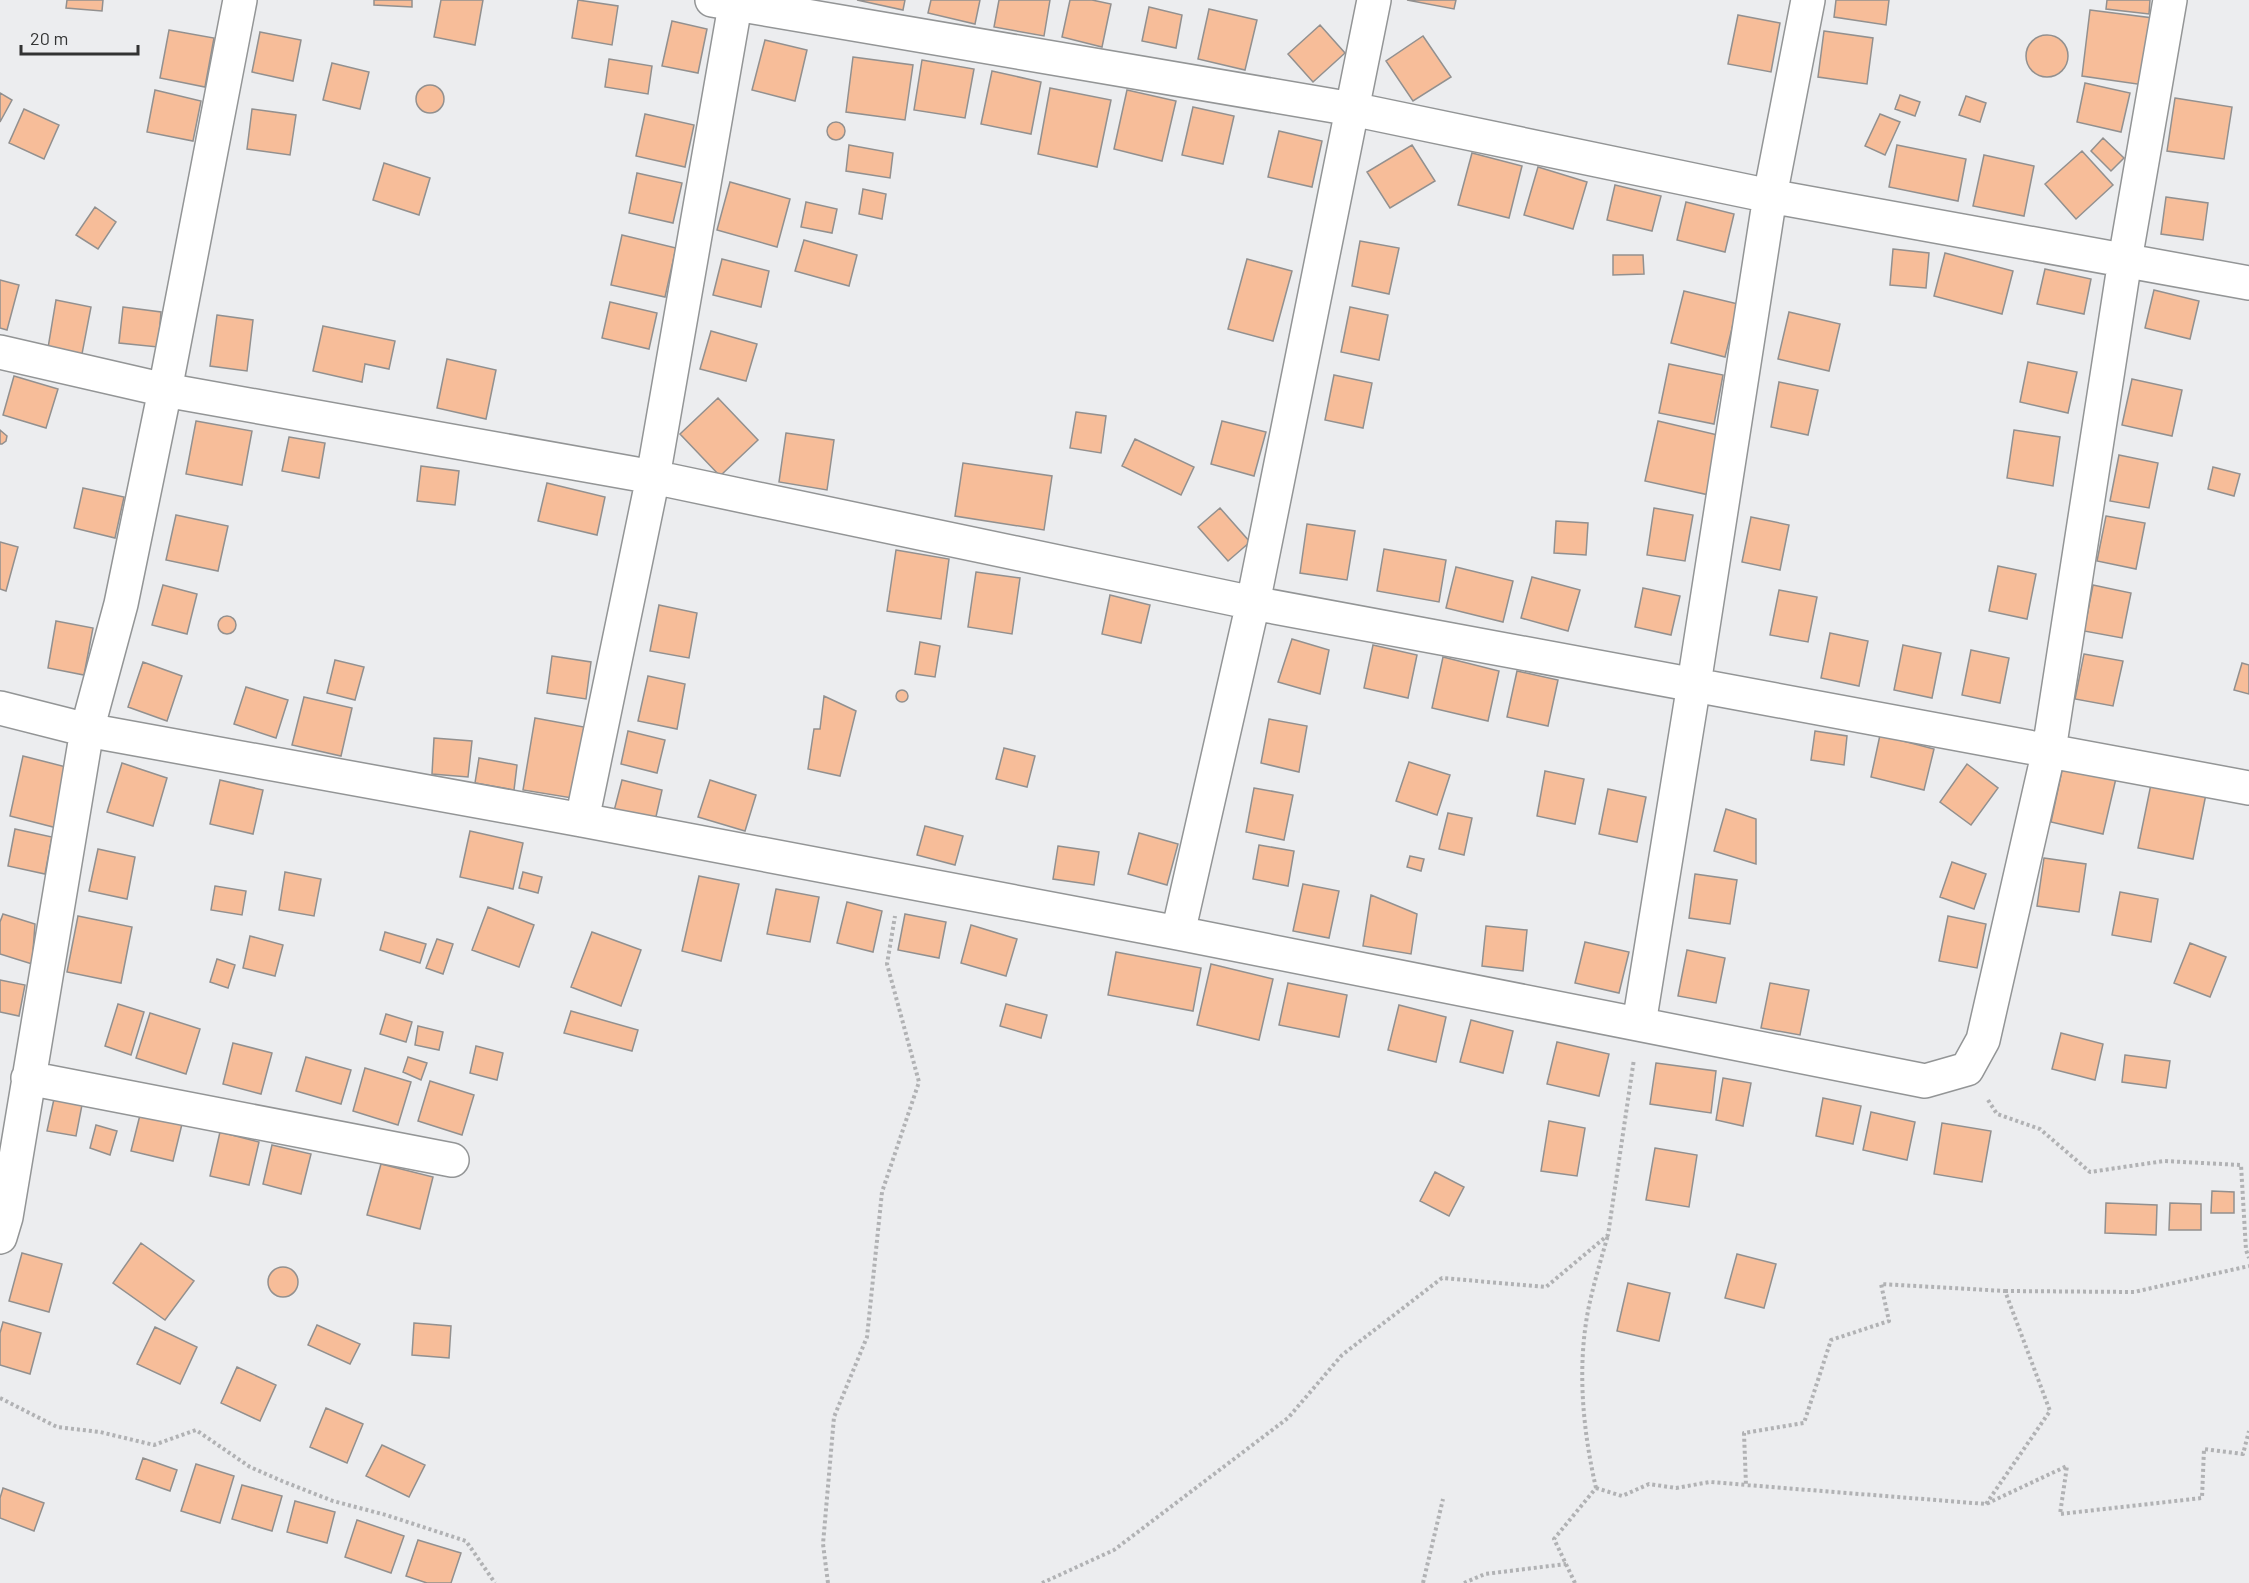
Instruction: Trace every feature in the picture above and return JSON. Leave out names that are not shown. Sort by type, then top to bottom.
[{"type":"street","points":[[0,1237],[6,1217],[87,730],[122,604],[240,0]]},
{"type":"street","points":[[1178,933],[1253,603],[1374,0]]},
{"type":"street","points":[[1639,1024],[1770,196],[1808,0]]},
{"type":"street","points":[[0,708],[87,730],[582,820],[1178,933],[1925,1081],[1967,1069],[1983,1040],[2049,750],[2125,260],[2170,0]]},
{"type":"street","points":[[582,820],[653,477],[728,1],[1352,109],[1770,196],[2249,283]]},
{"type":"street","points":[[0,352],[165,390],[653,477],[1253,603],[2249,788]]},
{"type":"street","points":[[28,1078],[452,1160]]},
{"type":"path","points":[[828,1583],[823,1544],[834,1417],[867,1337],[882,1192],[919,1082],[886,964],[901,881]]},
{"type":"path","points":[[1596,1488],[1582,1410],[1585,1345],[1590,1299],[1608,1235],[1639,1024]]},
{"type":"path","points":[[1967,1069],[1997,1114],[2040,1129],[2090,1172],[2164,1161],[2241,1165],[2246,1250],[2249,1258]]},
{"type":"path","points":[[1042,1583],[1114,1550],[1288,1418],[1342,1355],[1442,1278],[1546,1287],[1608,1235]]},
{"type":"path","points":[[1746,1485],[1744,1433],[1804,1423],[1831,1340],[1889,1322],[1881,1284],[2005,1291],[2134,1292],[2249,1266]]},
{"type":"path","points":[[1986,1504],[2050,1411],[2005,1291]]},
{"type":"path","points":[[0,1398],[57,1428],[100,1432],[154,1445],[196,1430],[250,1467],[282,1481],[333,1501],[466,1541],[495,1583]]},
{"type":"path","points":[[1596,1488],[1622,1497],[1649,1484],[1676,1488],[1710,1482],[1986,1504],[2067,1466],[2060,1514],[2202,1498],[2204,1449],[2243,1454],[2249,1431]]},
{"type":"path","points":[[1575,1583],[1554,1539],[1596,1488]]},
{"type":"path","points":[[1423,1583],[1443,1499]]},
{"type":"path","points":[[1464,1583],[1485,1574],[1566,1564]]},
{"type":"building","points":[[67,0],[103,0],[102,11],[66,8]]},
{"type":"building","points":[[374,0],[412,0],[412,7],[374,5]]},
{"type":"building","points":[[441,0],[483,0],[475,45],[434,37]]},
{"type":"building","points":[[578,0],[618,6],[612,45],[572,38]]},
{"type":"building","points":[[857,0],[905,0],[903,10]]},
{"type":"building","points":[[931,0],[980,0],[975,24],[928,13]]},
{"type":"building","points":[[999,0],[1050,0],[1044,36],[994,27]]},
{"type":"building","points":[[1070,0],[1092,0],[1111,4],[1102,47],[1062,37]]},
{"type":"building","points":[[1407,0],[1456,0],[1454,9]]},
{"type":"building","points":[[1836,0],[1889,0],[1886,25],[1834,17]]},
{"type":"building","points":[[2107,0],[2150,0],[2149,14],[2106,9]]},
{"type":"building","points":[[1149,7],[1182,15],[1176,48],[1142,41]]},
{"type":"building","points":[[1209,9],[1257,20],[1245,70],[1198,59]]},
{"type":"building","points":[[2090,10],[2153,18],[2144,85],[2082,76]]},
{"type":"building","points":[[1738,15],[1780,23],[1771,72],[1728,64]]},
{"type":"building","points":[[672,21],[707,29],[698,73],[662,66]]},
{"type":"building","points":[[1320,25],[1345,53],[1313,82],[1288,54]]},
{"type":"building","points":[[169,30],[214,38],[205,87],[160,78]]},
{"type":"building","points":[[1824,31],[1873,38],[1867,84],[1818,77]]},
{"type":"building","points":[[260,32],[301,40],[293,81],[252,72]]},
{"type":"building","points":[[2047,35],[2062,41],[2068,56],[2062,71],[2047,77],[2032,71],[2026,56],[2032,41]]},
{"type":"building","points":[[1423,36],[1451,77],[1413,101],[1386,61]]},
{"type":"building","points":[[765,40],[807,50],[795,101],[752,90]]},
{"type":"building","points":[[853,57],[913,65],[905,120],[846,112]]},
{"type":"building","points":[[609,59],[652,66],[648,94],[605,87]]},
{"type":"building","points":[[922,60],[974,69],[965,118],[914,110]]},
{"type":"building","points":[[332,63],[369,72],[360,109],[323,100]]},
{"type":"building","points":[[992,71],[1041,82],[1031,134],[981,124]]},
{"type":"building","points":[[2085,83],[2130,93],[2121,132],[2077,122]]},
{"type":"building","points":[[430,85],[440,89],[444,99],[440,109],[430,113],[420,109],[416,99],[420,89]]},
{"type":"building","points":[[1050,88],[1111,100],[1097,167],[1038,154]]},
{"type":"building","points":[[155,90],[201,101],[193,141],[147,132]]},
{"type":"building","points":[[1127,90],[1176,101],[1162,161],[1114,149]]},
{"type":"building","points":[[0,93],[12,100],[0,122]]},
{"type":"building","points":[[1900,95],[1920,102],[1915,116],[1895,109]]},
{"type":"building","points":[[1966,96],[1986,103],[1980,122],[1959,115]]},
{"type":"building","points":[[2175,98],[2232,107],[2224,159],[2167,151]]},
{"type":"building","points":[[1193,107],[1234,116],[1223,164],[1182,155]]},
{"type":"building","points":[[24,109],[59,125],[44,159],[9,143]]},
{"type":"building","points":[[252,109],[296,115],[290,155],[247,149]]},
{"type":"building","points":[[645,114],[694,125],[685,167],[636,156]]},
{"type":"building","points":[[1880,114],[1900,122],[1885,155],[1865,146]]},
{"type":"building","points":[[836,122],[842,125],[845,131],[842,137],[836,140],[830,137],[827,131],[830,125]]},
{"type":"building","points":[[1279,131],[1322,141],[1312,187],[1268,177]]},
{"type":"building","points":[[2103,138],[2124,158],[2111,171],[2091,151]]},
{"type":"building","points":[[849,145],[893,153],[890,178],[846,171]]},
{"type":"building","points":[[1412,145],[1435,181],[1390,208],[1367,172]]},
{"type":"building","points":[[1897,145],[1966,159],[1958,201],[1889,187]]},
{"type":"building","points":[[2082,151],[2113,185],[2076,219],[2045,184]]},
{"type":"building","points":[[1472,153],[1522,166],[1509,218],[1458,205]]},
{"type":"building","points":[[1984,155],[2034,166],[2024,216],[1973,206]]},
{"type":"building","points":[[384,163],[430,178],[419,215],[373,200]]},
{"type":"building","points":[[1538,167],[1587,182],[1573,229],[1524,215]]},
{"type":"building","points":[[637,173],[682,183],[673,223],[629,213]]},
{"type":"building","points":[[730,182],[790,199],[777,247],[717,230]]},
{"type":"building","points":[[1615,185],[1661,196],[1652,231],[1607,220]]},
{"type":"building","points":[[863,189],[886,194],[882,219],[859,214]]},
{"type":"building","points":[[2166,197],[2208,203],[2203,240],[2161,234]]},
{"type":"building","points":[[806,202],[837,209],[832,233],[801,227]]},
{"type":"building","points":[[1686,202],[1734,214],[1725,252],[1677,240]]},
{"type":"building","points":[[95,207],[116,222],[98,249],[76,235]]},
{"type":"building","points":[[622,235],[676,248],[665,297],[611,285]]},
{"type":"building","points":[[804,240],[857,255],[849,286],[795,271]]},
{"type":"building","points":[[1360,241],[1399,248],[1389,294],[1352,286]]},
{"type":"building","points":[[1893,249],[1929,253],[1926,288],[1890,285]]},
{"type":"building","points":[[1945,253],[2013,271],[2002,314],[1934,296]]},
{"type":"building","points":[[1613,255],[1643,255],[1644,274],[1613,275]]},
{"type":"building","points":[[722,259],[769,271],[761,307],[713,295]]},
{"type":"building","points":[[1247,259],[1292,271],[1273,341],[1228,329]]},
{"type":"building","points":[[2045,269],[2091,279],[2084,314],[2037,304]]},
{"type":"building","points":[[0,280],[19,285],[7,330],[0,328]]},
{"type":"building","points":[[2154,290],[2199,301],[2190,339],[2145,328]]},
{"type":"building","points":[[1684,291],[1738,304],[1725,357],[1671,343]]},
{"type":"building","points":[[56,300],[91,307],[82,354],[48,348]]},
{"type":"building","points":[[610,302],[657,313],[649,349],[602,338]]},
{"type":"building","points":[[123,307],[161,312],[158,347],[119,343]]},
{"type":"building","points":[[1350,307],[1388,315],[1379,360],[1341,352]]},
{"type":"building","points":[[1789,312],[1840,324],[1829,371],[1778,359]]},
{"type":"building","points":[[217,315],[253,320],[247,371],[210,366]]},
{"type":"building","points":[[323,326],[395,341],[389,369],[365,364],[362,382],[313,371]]},
{"type":"building","points":[[711,331],[757,344],[746,381],[700,369]]},
{"type":"building","points":[[447,359],[496,370],[486,419],[437,408]]},
{"type":"building","points":[[2028,362],[2077,372],[2068,413],[2020,402]]},
{"type":"building","points":[[1669,364],[1723,375],[1714,424],[1659,413]]},
{"type":"building","points":[[1334,375],[1372,383],[1363,428],[1325,420]]},
{"type":"building","points":[[14,376],[58,389],[46,428],[3,415]]},
{"type":"building","points":[[2132,379],[2182,390],[2172,436],[2122,425]]},
{"type":"building","points":[[1779,382],[1818,390],[1808,435],[1771,427]]},
{"type":"building","points":[[718,398],[758,440],[720,476],[680,434]]},
{"type":"building","points":[[1076,412],[1106,416],[1101,453],[1070,448]]},
{"type":"building","points":[[196,421],[252,431],[242,485],[186,474]]},
{"type":"building","points":[[1222,421],[1266,432],[1254,476],[1211,464]]},
{"type":"building","points":[[1658,421],[1722,436],[1709,495],[1645,481]]},
{"type":"building","points":[[0,430],[7,436],[6,441],[2,444],[0,444]]},
{"type":"building","points":[[2014,430],[2060,437],[2053,486],[2007,478]]},
{"type":"building","points":[[786,433],[834,440],[827,490],[779,482]]},
{"type":"building","points":[[289,437],[325,443],[319,478],[282,471]]},
{"type":"building","points":[[1135,439],[1194,467],[1181,495],[1122,466]]},
{"type":"building","points":[[2119,455],[2158,463],[2149,508],[2110,501]]},
{"type":"building","points":[[963,463],[1052,476],[1044,530],[955,516]]},
{"type":"building","points":[[421,466],[459,471],[455,505],[417,501]]},
{"type":"building","points":[[2213,467],[2240,474],[2234,496],[2208,489]]},
{"type":"building","points":[[547,483],[605,497],[597,535],[538,521]]},
{"type":"building","points":[[83,488],[124,497],[115,538],[74,528]]},
{"type":"building","points":[[1220,508],[1250,542],[1228,561],[1198,527]]},
{"type":"building","points":[[1654,508],[1693,515],[1685,561],[1647,555]]},
{"type":"building","points":[[176,515],[228,526],[218,571],[166,560]]},
{"type":"building","points":[[2106,516],[2145,523],[2136,569],[2097,561]]},
{"type":"building","points":[[1751,517],[1789,525],[1780,570],[1742,562]]},
{"type":"building","points":[[1556,521],[1588,523],[1586,555],[1554,553]]},
{"type":"building","points":[[1307,524],[1355,531],[1347,580],[1300,573]]},
{"type":"building","points":[[0,542],[18,547],[6,591],[0,589]]},
{"type":"building","points":[[1384,549],[1446,560],[1439,602],[1377,591]]},
{"type":"building","points":[[896,550],[949,559],[941,619],[887,611]]},
{"type":"building","points":[[1998,566],[2036,574],[2027,619],[1989,611]]},
{"type":"building","points":[[1456,567],[1513,581],[1503,622],[1446,608]]},
{"type":"building","points":[[976,572],[1020,578],[1012,634],[968,627]]},
{"type":"building","points":[[1532,577],[1580,590],[1568,631],[1521,618]]},
{"type":"building","points":[[163,585],[197,594],[187,634],[152,625]]},
{"type":"building","points":[[2093,585],[2131,593],[2122,638],[2084,631]]},
{"type":"building","points":[[1643,588],[1680,596],[1671,635],[1635,627]]},
{"type":"building","points":[[1779,590],[1817,597],[1808,642],[1770,635]]},
{"type":"building","points":[[1110,595],[1150,605],[1141,643],[1102,634]]},
{"type":"building","points":[[659,605],[697,613],[689,658],[650,651]]},
{"type":"building","points":[[223,616],[231,616],[236,621],[234,632],[223,634],[218,629],[218,621]]},
{"type":"building","points":[[56,621],[93,628],[84,675],[48,668]]},
{"type":"building","points":[[1830,633],[1868,641],[1859,686],[1821,678]]},
{"type":"building","points":[[1292,639],[1329,650],[1320,694],[1278,682]]},
{"type":"building","points":[[920,642],[940,646],[935,677],[915,674]]},
{"type":"building","points":[[1373,645],[1417,655],[1408,698],[1364,688]]},
{"type":"building","points":[[1903,645],[1941,653],[1932,698],[1894,690]]},
{"type":"building","points":[[1971,650],[2009,658],[2000,703],[1962,695]]},
{"type":"building","points":[[2084,654],[2123,661],[2113,706],[2075,699]]},
{"type":"building","points":[[552,656],[591,662],[586,699],[547,693]]},
{"type":"building","points":[[1443,657],[1499,671],[1488,721],[1432,708]]},
{"type":"building","points":[[335,660],[364,667],[355,700],[327,693]]},
{"type":"building","points":[[143,662],[182,676],[167,721],[128,707]]},
{"type":"building","points":[[2242,663],[2249,665],[2249,694],[2234,690]]},
{"type":"building","points":[[1517,671],[1558,680],[1548,726],[1507,717]]},
{"type":"building","points":[[648,676],[685,684],[677,729],[638,721]]},
{"type":"building","points":[[246,687],[288,700],[276,738],[234,724]]},
{"type":"building","points":[[902,690],[908,696],[902,702],[896,696]]},
{"type":"building","points":[[824,696],[856,711],[840,776],[808,769],[814,729],[820,729]]},
{"type":"building","points":[[304,697],[352,708],[341,756],[292,745]]},
{"type":"building","points":[[535,718],[584,727],[572,798],[523,790]]},
{"type":"building","points":[[1269,719],[1307,726],[1299,772],[1261,763]]},
{"type":"building","points":[[628,731],[665,740],[657,773],[621,764]]},
{"type":"building","points":[[1815,731],[1847,736],[1844,765],[1811,760]]},
{"type":"building","points":[[1880,735],[1934,749],[1924,790],[1871,777]]},
{"type":"building","points":[[434,738],[472,741],[468,777],[432,774]]},
{"type":"building","points":[[1004,748],[1035,756],[1027,787],[996,779]]},
{"type":"building","points":[[23,756],[70,768],[57,828],[10,816]]},
{"type":"building","points":[[479,758],[517,765],[514,790],[475,783]]},
{"type":"building","points":[[2064,761],[2117,774],[2103,834],[2051,822]]},
{"type":"building","points":[[1409,762],[1450,775],[1437,815],[1396,801]]},
{"type":"building","points":[[122,763],[167,778],[153,826],[107,812]]},
{"type":"building","points":[[1967,764],[1998,788],[1971,825],[1940,802]]},
{"type":"building","points":[[1545,771],[1584,779],[1575,824],[1537,816]]},
{"type":"building","points":[[220,780],[263,790],[253,834],[210,824]]},
{"type":"building","points":[[622,780],[662,790],[655,821],[614,811]]},
{"type":"building","points":[[710,780],[756,795],[745,831],[698,817]]},
{"type":"building","points":[[2151,784],[2206,794],[2193,859],[2138,848]]},
{"type":"building","points":[[1254,788],[1293,795],[1284,840],[1246,832]]},
{"type":"building","points":[[1608,789],[1646,797],[1637,842],[1599,834]]},
{"type":"building","points":[[1726,809],[1756,819],[1756,864],[1714,851]]},
{"type":"building","points":[[1448,813],[1472,818],[1464,855],[1439,849]]},
{"type":"building","points":[[925,826],[963,836],[955,865],[917,855]]},
{"type":"building","points":[[15,829],[52,837],[45,874],[8,866]]},
{"type":"building","points":[[470,831],[523,843],[513,889],[460,877]]},
{"type":"building","points":[[1139,833],[1178,844],[1167,885],[1128,874]]},
{"type":"building","points":[[1259,845],[1294,851],[1288,886],[1253,879]]},
{"type":"building","points":[[1058,846],[1099,852],[1094,885],[1053,879]]},
{"type":"building","points":[[98,849],[135,857],[127,899],[89,891]]},
{"type":"building","points":[[1410,856],[1424,859],[1421,871],[1407,867]]},
{"type":"building","points":[[2044,858],[2086,864],[2079,912],[2037,906]]},
{"type":"building","points":[[1952,862],[1986,874],[1974,909],[1940,897]]},
{"type":"building","points":[[285,872],[321,879],[314,916],[279,910]]},
{"type":"building","points":[[523,872],[542,877],[538,893],[519,888]]},
{"type":"building","points":[[1695,874],[1737,880],[1730,924],[1689,918]]},
{"type":"building","points":[[699,876],[739,884],[721,961],[682,951]]},
{"type":"building","points":[[1303,884],[1339,891],[1329,938],[1293,931]]},
{"type":"building","points":[[215,886],[246,891],[242,915],[211,910]]},
{"type":"building","points":[[776,889],[819,897],[810,942],[767,934]]},
{"type":"building","points":[[2120,892],[2158,899],[2151,942],[2112,935]]},
{"type":"building","points":[[1371,895],[1417,914],[1411,954],[1363,946]]},
{"type":"building","points":[[847,902],[882,911],[873,952],[837,943]]},
{"type":"building","points":[[488,907],[534,925],[519,967],[472,950]]},
{"type":"building","points":[[3,914],[35,924],[32,964],[0,954],[0,922]]},
{"type":"building","points":[[905,914],[946,922],[939,958],[898,950]]},
{"type":"building","points":[[78,916],[132,927],[121,983],[67,972]]},
{"type":"building","points":[[1948,916],[1986,924],[1977,968],[1939,961]]},
{"type":"building","points":[[971,925],[1017,939],[1006,976],[961,963]]},
{"type":"building","points":[[1486,926],[1527,930],[1523,971],[1482,966]]},
{"type":"building","points":[[385,932],[426,944],[420,963],[380,950]]},
{"type":"building","points":[[592,932],[641,950],[621,1006],[571,987]]},
{"type":"building","points":[[250,936],[283,945],[275,976],[243,968]]},
{"type":"building","points":[[437,939],[453,944],[443,974],[426,968]]},
{"type":"building","points":[[1585,942],[1629,952],[1619,993],[1575,983]]},
{"type":"building","points":[[2190,943],[2226,957],[2210,997],[2174,983]]},
{"type":"building","points":[[1687,950],[1725,958],[1716,1003],[1678,996]]},
{"type":"building","points":[[1116,952],[1201,968],[1193,1011],[1108,995]]},
{"type":"building","points":[[217,959],[235,965],[228,988],[210,982]]},
{"type":"building","points":[[1211,964],[1273,979],[1259,1040],[1197,1025]]},
{"type":"building","points":[[0,980],[25,985],[19,1016],[0,1012]]},
{"type":"building","points":[[1288,983],[1347,995],[1339,1037],[1279,1025]]},
{"type":"building","points":[[1770,983],[1809,990],[1800,1035],[1761,1028]]},
{"type":"building","points":[[118,1004],[144,1012],[131,1055],[105,1046]]},
{"type":"building","points":[[1006,1004],[1047,1015],[1041,1038],[1000,1026]]},
{"type":"building","points":[[1399,1005],[1446,1017],[1436,1062],[1388,1050]]},
{"type":"building","points":[[571,1011],[638,1030],[632,1051],[564,1033]]},
{"type":"building","points":[[150,1013],[200,1029],[186,1074],[136,1058]]},
{"type":"building","points":[[386,1014],[412,1022],[406,1042],[380,1034]]},
{"type":"building","points":[[1471,1020],[1513,1031],[1503,1073],[1460,1062]]},
{"type":"building","points":[[418,1026],[443,1032],[439,1050],[415,1045]]},
{"type":"building","points":[[2061,1033],[2103,1044],[2095,1080],[2052,1069]]},
{"type":"building","points":[[1557,1042],[1609,1054],[1599,1096],[1547,1084]]},
{"type":"building","points":[[233,1043],[272,1053],[261,1094],[223,1084]]},
{"type":"building","points":[[476,1046],[503,1053],[497,1080],[470,1073]]},
{"type":"building","points":[[2125,1055],[2170,1061],[2166,1088],[2122,1082]]},
{"type":"building","points":[[306,1057],[351,1070],[341,1104],[296,1091]]},
{"type":"building","points":[[408,1057],[427,1063],[421,1080],[403,1072]]},
{"type":"building","points":[[1656,1063],[1716,1071],[1711,1113],[1650,1104]]},
{"type":"building","points":[[365,1068],[411,1082],[398,1125],[353,1111]]},
{"type":"building","points":[[1723,1078],[1751,1083],[1743,1126],[1716,1120]]},
{"type":"building","points":[[430,1081],[474,1095],[462,1135],[418,1121]]},
{"type":"building","points":[[1823,1098],[1861,1106],[1853,1144],[1816,1136]]},
{"type":"building","points":[[54,1099],[82,1105],[76,1136],[47,1131]]},
{"type":"building","points":[[1871,1112],[1915,1122],[1907,1160],[1863,1150]]},
{"type":"building","points":[[140,1115],[182,1124],[173,1161],[131,1151]]},
{"type":"building","points":[[1549,1121],[1585,1128],[1577,1176],[1541,1171]]},
{"type":"building","points":[[1942,1123],[1991,1131],[1982,1182],[1934,1174]]},
{"type":"building","points":[[96,1125],[117,1131],[110,1155],[90,1148]]},
{"type":"building","points":[[220,1132],[259,1142],[249,1185],[210,1176]]},
{"type":"building","points":[[272,1145],[311,1154],[301,1194],[263,1184]]},
{"type":"building","points":[[1655,1148],[1697,1155],[1689,1207],[1646,1200]]},
{"type":"building","points":[[381,1164],[433,1177],[420,1229],[367,1215]]},
{"type":"building","points":[[1435,1172],[1464,1187],[1449,1216],[1420,1201]]},
{"type":"building","points":[[2212,1191],[2234,1192],[2234,1213],[2211,1213]]},
{"type":"building","points":[[2106,1203],[2157,1205],[2156,1235],[2105,1233]]},
{"type":"building","points":[[2170,1203],[2201,1204],[2201,1230],[2169,1230]]},
{"type":"building","points":[[141,1243],[194,1281],[165,1320],[113,1283]]},
{"type":"building","points":[[22,1253],[62,1264],[49,1312],[9,1301]]},
{"type":"building","points":[[1737,1254],[1776,1264],[1764,1308],[1725,1298]]},
{"type":"building","points":[[283,1267],[294,1271],[298,1282],[294,1293],[283,1297],[272,1293],[268,1282],[272,1271]]},
{"type":"building","points":[[1628,1283],[1670,1293],[1659,1341],[1617,1331]]},
{"type":"building","points":[[3,1322],[41,1333],[30,1374],[0,1365],[0,1333]]},
{"type":"building","points":[[414,1323],[451,1326],[449,1358],[412,1355]]},
{"type":"building","points":[[317,1325],[360,1344],[350,1364],[308,1345]]},
{"type":"building","points":[[155,1327],[197,1347],[180,1384],[137,1364]]},
{"type":"building","points":[[237,1367],[276,1385],[260,1421],[221,1403]]},
{"type":"building","points":[[326,1408],[363,1424],[347,1463],[310,1447]]},
{"type":"building","points":[[382,1445],[425,1465],[409,1497],[366,1476]]},
{"type":"building","points":[[143,1458],[177,1470],[170,1491],[136,1479]]},
{"type":"building","points":[[196,1464],[234,1476],[220,1523],[181,1511]]},
{"type":"building","points":[[242,1485],[282,1496],[272,1531],[232,1519]]},
{"type":"building","points":[[3,1488],[44,1503],[34,1531],[0,1518],[0,1498]]},
{"type":"building","points":[[295,1501],[335,1512],[327,1543],[287,1532]]},
{"type":"building","points":[[357,1520],[404,1536],[391,1573],[345,1557]]},
{"type":"building","points":[[418,1540],[461,1553],[451,1583],[427,1583],[406,1576]]}]
